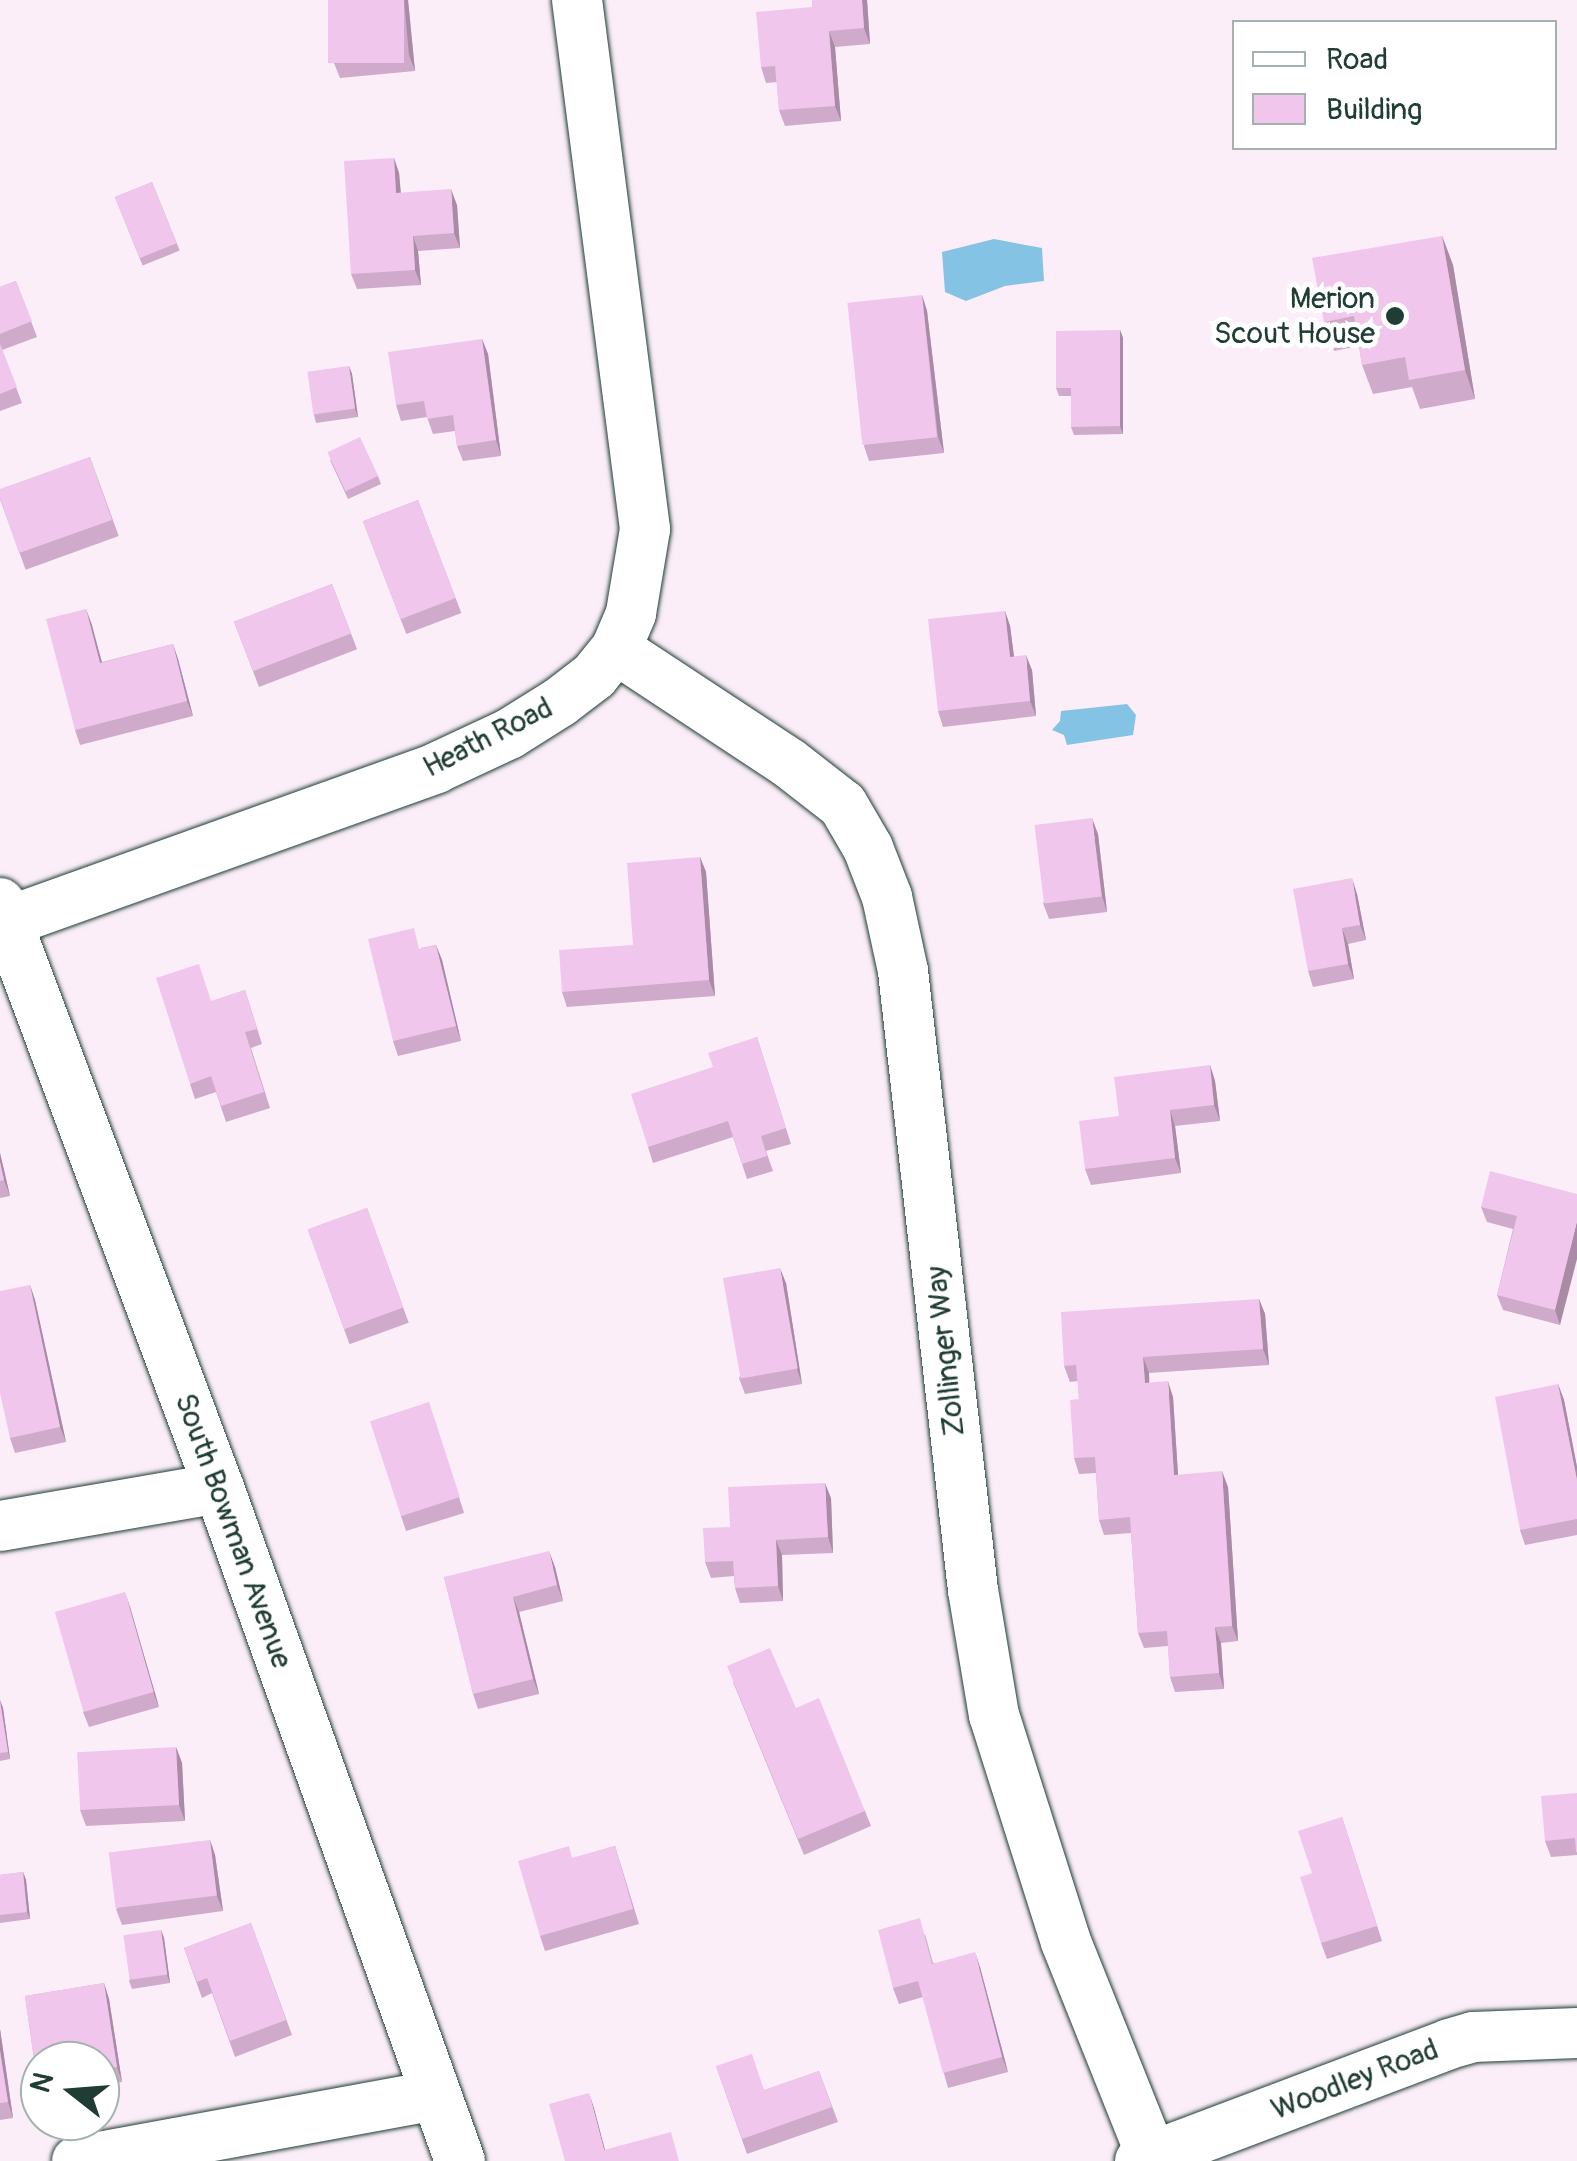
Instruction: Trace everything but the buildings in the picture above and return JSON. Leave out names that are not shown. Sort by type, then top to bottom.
[{"type":"street","name":"Heath Road","points":[[4,912],[436,768],[510,734],[560,702],[594,676],[616,649],[631,613],[645,529],[577,0]]},
{"type":"street","name":"Zollinger Way","points":[[616,649],[774,753],[843,804],[868,848],[888,897],[904,971],[973,1590],[994,1715],[1060,1923],[1146,2159]]},
{"type":"street","name":"South Bowman Avenue","points":[[4,912],[219,1488],[460,2161]]},
{"type":"street","points":[[0,1526],[219,1488]]},
{"type":"street","name":"Woodley Road","points":[[1146,2159],[1449,2044],[1473,2037],[1577,2033]]},
{"type":"street","points":[[76,2161],[435,2095]]},
{"type":"water","points":[[994,239],[1042,248],[1044,281],[1005,286],[966,301],[945,292],[942,252]]},
{"type":"water","points":[[1127,704],[1136,715],[1133,735],[1067,745],[1064,735],[1052,730],[1060,721],[1061,711]]},
{"type":"place","name":"Merion Scout House","points":[[1395,316]]}]
